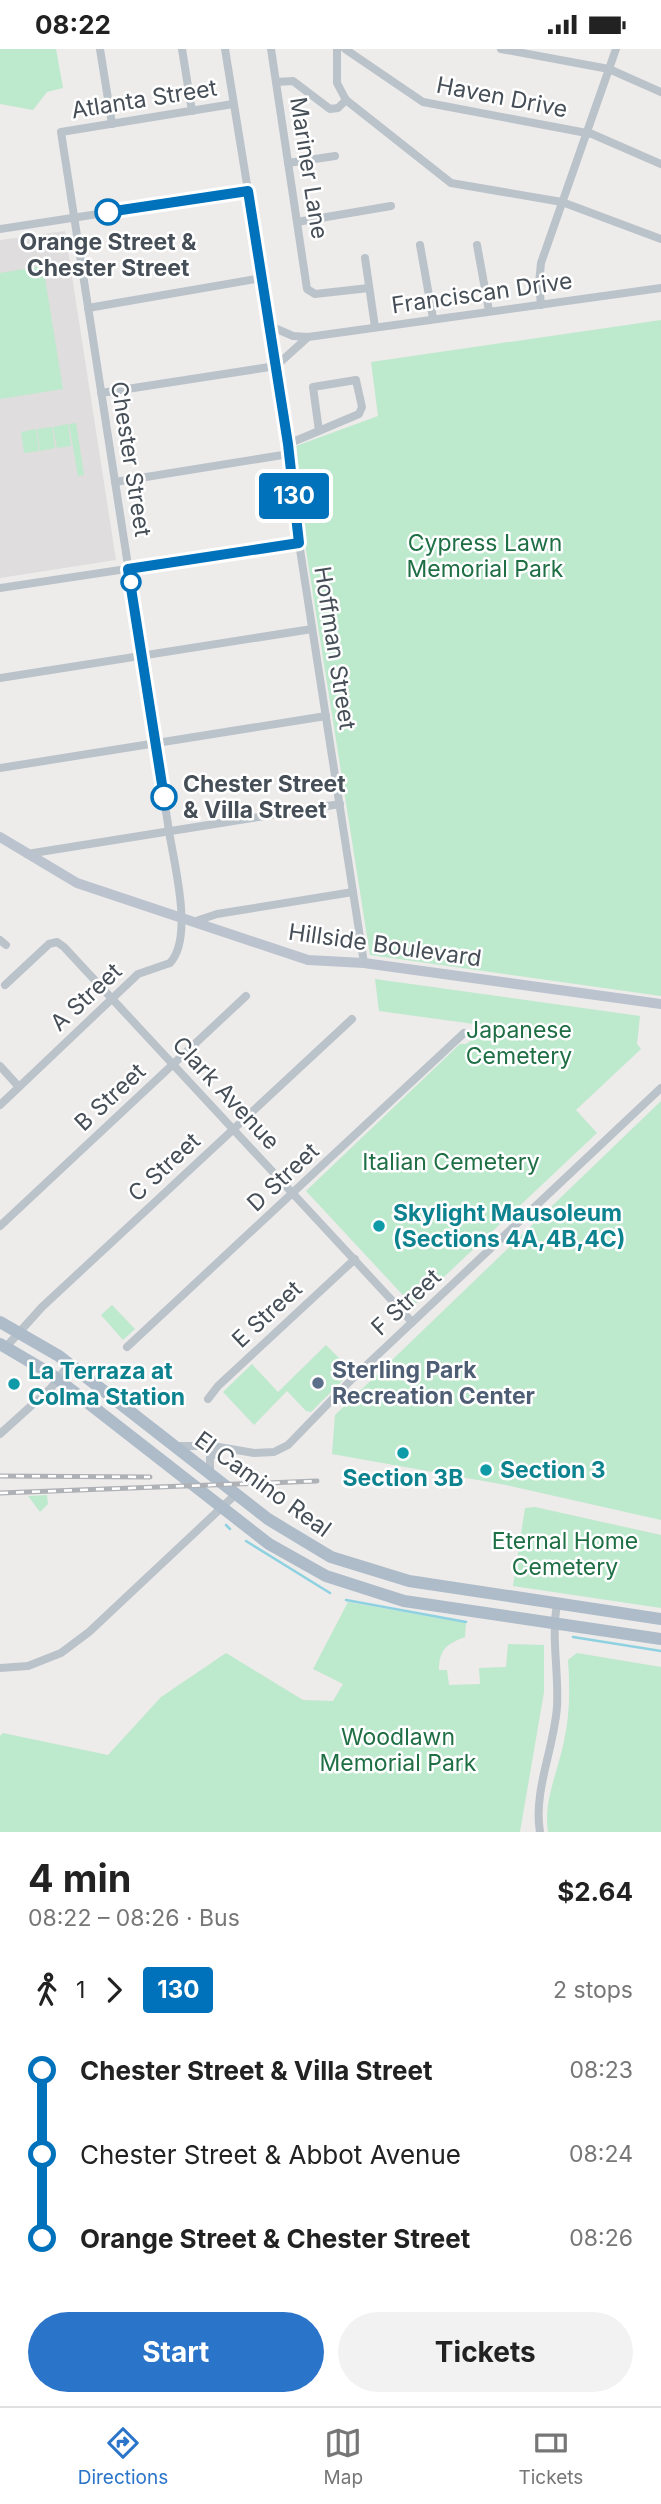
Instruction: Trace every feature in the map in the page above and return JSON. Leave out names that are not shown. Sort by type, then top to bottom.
[{"type":"main road","name":"Hillside Boulevard","points":[[0,837],[77,883],[308,960],[364,963],[661,1004]]},
{"type":"main road","name":"El Camino Real","points":[[0,1322],[69,1363],[236,1494],[302,1542],[361,1569],[409,1581],[661,1619]]},
{"type":"main road","name":"El Camino Real","points":[[3,1345],[58,1380],[221,1508],[289,1557],[356,1588],[404,1601],[661,1640]]},
{"type":"street","points":[[100,49],[112,124]]},
{"type":"street","points":[[182,49],[192,111]]},
{"type":"street","name":"Hoffman Street","points":[[225,49],[288,444],[299,543],[364,963]]},
{"type":"street","name":"Mariner Lane","points":[[271,49],[306,284],[311,292],[321,294],[369,288]]},
{"type":"street","points":[[337,49],[337,83],[346,100],[451,183],[562,202],[661,239]]},
{"type":"street","name":"Haven Drive","points":[[345,49],[423,102],[586,133],[661,164]]},
{"type":"street","points":[[501,49],[609,69],[661,92]]},
{"type":"street","points":[[541,305],[541,263],[616,49]]},
{"type":"street","points":[[276,82],[293,81],[330,109],[338,108],[346,100]]},
{"type":"street","name":"Atlanta Street","points":[[61,132],[233,104]]},
{"type":"street","name":"Chester Street","points":[[61,132],[181,918]]},
{"type":"street","points":[[288,163],[335,156]]},
{"type":"street","points":[[0,229],[248,191]]},
{"type":"street","points":[[297,222],[391,206]]},
{"type":"street","points":[[477,244],[489,311]]},
{"type":"street","points":[[420,245],[433,318]]},
{"type":"street","points":[[365,258],[375,327]]},
{"type":"street","points":[[88,307],[262,278]]},
{"type":"street","name":"Franciscan Drive","points":[[270,326],[293,337],[307,337],[661,288]]},
{"type":"street","points":[[101,393],[276,366],[307,337]]},
{"type":"street","points":[[288,444],[318,431],[361,412],[356,380],[313,387],[318,431]]},
{"type":"street","points":[[115,482],[289,454]]},
{"type":"street","points":[[0,588],[299,543]]},
{"type":"street","points":[[0,678],[312,629]]},
{"type":"street","points":[[0,768],[326,716]]},
{"type":"street","points":[[27,854],[340,804]]},
{"type":"street","points":[[193,922],[217,914],[353,892]]},
{"type":"street","name":"A Street","points":[[0,1105],[138,974],[164,967],[175,957],[181,943],[181,918]]},
{"type":"street","name":"Clark Avenue","points":[[5,985],[49,944],[57,942],[412,1322]]},
{"type":"street","name":"B Street","points":[[0,1226],[246,996]]},
{"type":"street","name":"C Street","points":[[3,1345],[352,1019]]},
{"type":"street","name":"D Street","points":[[127,1347],[464,1033]]},
{"type":"street","points":[[0,1066],[19,1087]]},
{"type":"street","name":"F Street","points":[[174,1446],[226,1448],[254,1453],[282,1450],[412,1322],[661,1089]]},
{"type":"street","name":"E Street","points":[[208,1399],[218,1386],[355,1259]]},
{"type":"street","points":[[0,1434],[58,1380],[69,1363]]},
{"type":"street","points":[[211,1474],[210,1457],[217,1449],[226,1448]]},
{"type":"street","points":[[0,1668],[28,1666],[61,1653],[89,1632],[236,1494]]},
{"type":"street","points":[[540,1832],[540,1805],[557,1707],[554,1623],[557,1604]]},
{"type":"shaded area","points":[[65,231],[116,560],[0,578],[0,240]]},
{"type":"green space","points":[[0,49],[56,49],[63,88],[47,92],[33,110],[0,104]]},
{"type":"green space","points":[[43,266],[63,389],[0,399],[0,273]]},
{"type":"green space","name":"Cypress Lawn Memorial Park","points":[[661,320],[661,996],[370,955],[303,531],[296,446],[378,416],[371,362]]},
{"type":"green space","points":[[76,423],[84,475],[78,476],[69,424]]},
{"type":"green space","points":[[68,424],[71,446],[57,448],[53,427]]},
{"type":"green space","points":[[52,427],[55,448],[40,451],[37,429]]},
{"type":"green space","points":[[36,429],[39,451],[24,453],[21,432]]},
{"type":"green space","name":"Italian Cemetery","points":[[375,979],[640,1016],[637,1044],[641,1049],[576,1110],[597,1133],[413,1306],[306,1191],[460,1044],[466,1044],[476,1037],[474,1024],[379,1011]]},
{"type":"green space","name":"Italian Cemetery","points":[[661,1101],[661,1520],[506,1485],[332,1454],[335,1415]]},
{"type":"green space","points":[[112,1305],[135,1329],[123,1340],[101,1315]]},
{"type":"green space","points":[[326,1345],[352,1371],[311,1412],[306,1411],[287,1391],[254,1425],[223,1392],[252,1364],[278,1392]]},
{"type":"green space","points":[[47,1495],[48,1504],[40,1512],[28,1496]]},
{"type":"green space","name":"Eternal Home Cemetery","points":[[535,1507],[661,1535],[661,1608],[513,1586],[525,1508]]},
{"type":"green space","name":"Woodlawn Memorial Park","points":[[348,1602],[466,1623],[465,1637],[453,1642],[442,1652],[439,1670],[447,1670],[449,1685],[480,1684],[479,1668],[506,1667],[508,1644],[544,1645],[544,1692],[520,1832],[0,1832],[0,1736],[3,1733],[108,1755],[161,1697],[226,1653],[303,1700],[333,1701],[343,1684],[313,1669]]},
{"type":"green space","points":[[577,1653],[661,1667],[661,1832],[548,1832],[549,1798],[567,1721],[568,1660]]},
{"type":"waterway","points":[[226,1525],[230,1529]]},
{"type":"waterway","points":[[246,1541],[330,1593]]},
{"type":"waterway","points":[[346,1600],[466,1622]]},
{"type":"waterway","points":[[573,1637],[661,1651]]},
{"type":"railway","points":[[0,1476],[150,1477]]},
{"type":"railway","points":[[0,1493],[317,1481]]},
{"type":"bus line","name":"130","points":[[108,212],[248,191],[288,444],[299,543],[128,569],[164,797]]},
{"type":"place","name":"Orange Street & Chester Street","points":[[108,212]]},
{"type":"place","name":"Chester Street & Villa Street","points":[[164,797]]},
{"type":"place","name":"Skylight Mausoleum (Sections 4A,4B,4C)","points":[[379,1226]]},
{"type":"place","name":"Sterling Park Recreation Center","points":[[318,1383]]},
{"type":"place","name":"La Terraza at Colma Station","points":[[14,1384]]},
{"type":"place","name":"Section 3B","points":[[403,1453]]},
{"type":"place","name":"Section 3","points":[[486,1470]]},
{"type":"park label","name":"Japanese Cemetery","points":[[519,1043]]}]
